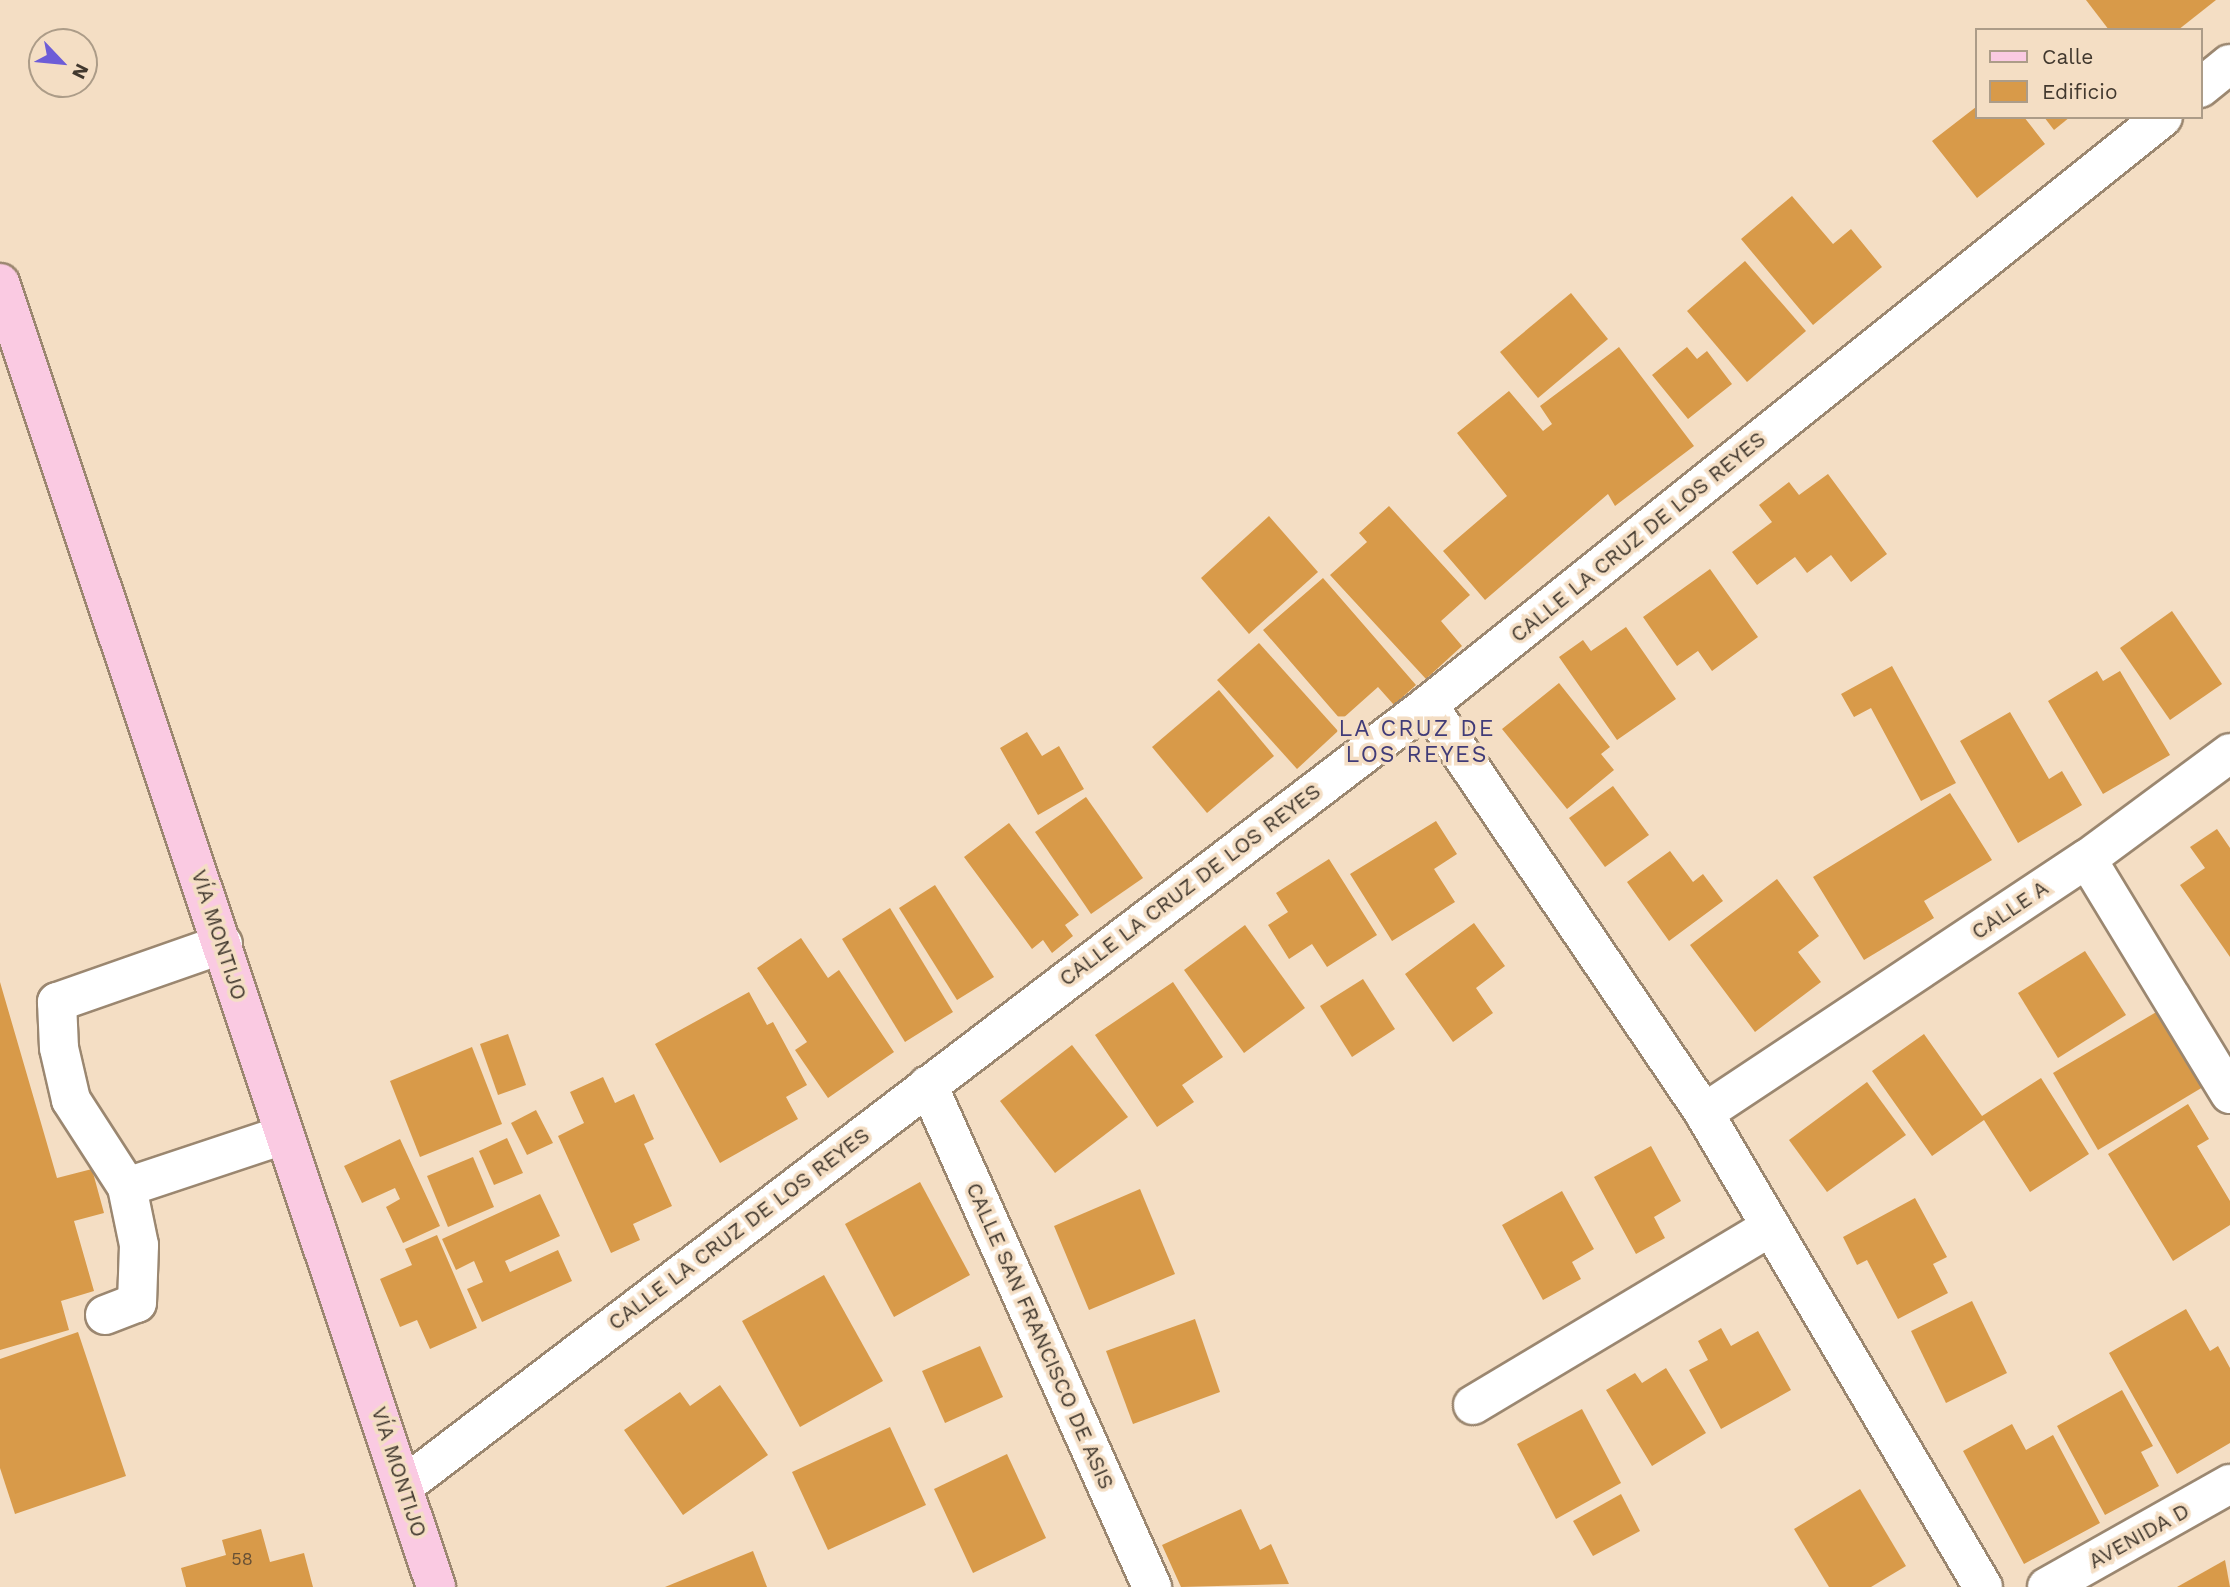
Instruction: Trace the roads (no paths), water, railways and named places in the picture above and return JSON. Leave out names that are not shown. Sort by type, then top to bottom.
[{"type":"main road","name":"VÍA MONTIJO","points":[[0,283],[223,944],[283,1135],[405,1485],[436,1587]]},
{"type":"street","points":[[2202,86],[2230,64]]},
{"type":"street","name":"CALLE LA CRUZ DE LOS REYES","points":[[405,1485],[1427,705],[2160,119]]},
{"type":"street","points":[[1427,705],[1704,1113],[1983,1587]]},
{"type":"street","name":"CALLE A","points":[[1704,1113],[2087,859],[2230,753]]},
{"type":"street","points":[[2087,859],[2230,1094]]},
{"type":"street","points":[[105,1315],[137,1303],[139,1245],[127,1187],[71,1100],[59,1048],[57,1002],[223,944]]},
{"type":"street","name":"CALLE SAN FRANCISCO DE ASIS","points":[[928,1085],[1152,1587]]},
{"type":"street","points":[[127,1187],[283,1135]]},
{"type":"street","points":[[1473,1405],[1772,1227]]},
{"type":"street","name":"AVENIDA D","points":[[2047,1587],[2230,1485]]},
{"type":"district","name":"LA CRUZ DE LOS REYES","points":[[1417,742]]}]
